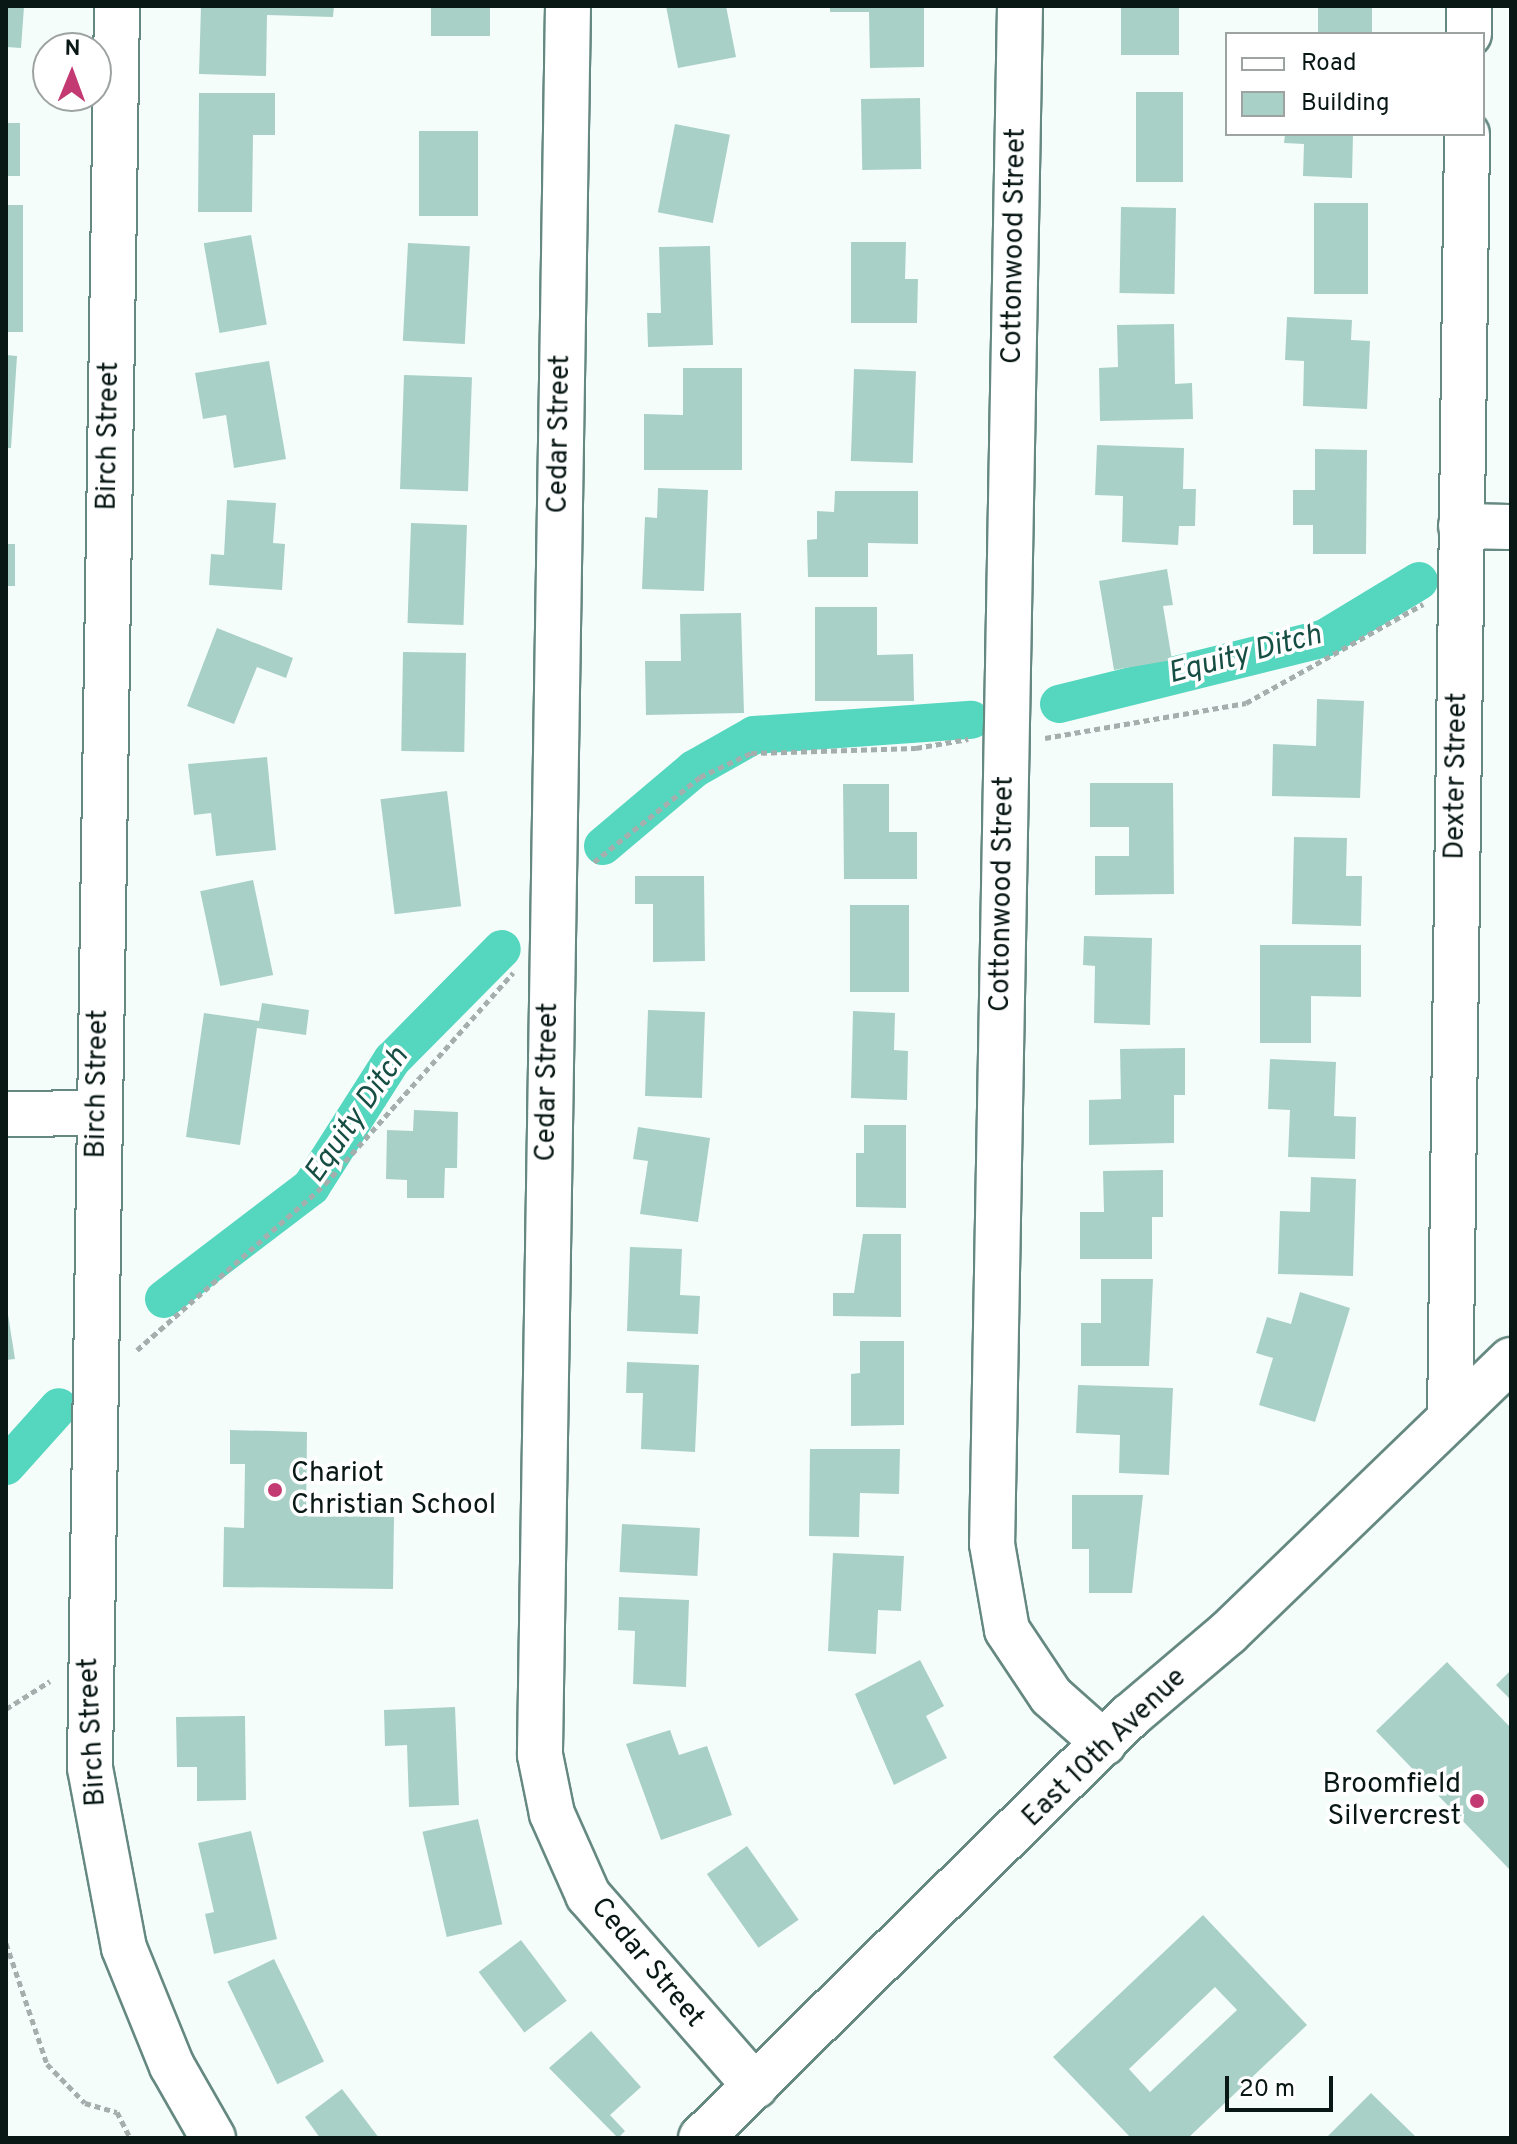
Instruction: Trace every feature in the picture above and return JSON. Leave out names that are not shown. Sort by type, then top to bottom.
[{"type":"street","name":"Birch Street","points":[[117,6],[97,1113],[90,1768],[124,1948],[172,2066],[213,2138]]},
{"type":"street","name":"Cedar Street","points":[[568,6],[550,931],[540,1755],[552,1814],[588,1895],[755,2086]]},
{"type":"street","name":"Cottonwood Street","points":[[1020,6],[1006,737],[996,1596],[1036,1675],[1104,1743]]},
{"type":"street","points":[[1469,6],[1469,32]]},
{"type":"street","name":"Dexter Street","points":[[1450,1418],[1467,136]]},
{"type":"street","points":[[1461,526],[1511,527]]},
{"type":"street","points":[[6,1114],[97,1113]]},
{"type":"street","name":"East 10th Avenue","points":[[701,2138],[1104,1743],[1511,1360]]},
{"type":"path","points":[[588,866],[700,777],[751,753],[916,748],[1006,737],[1040,739],[1246,703],[1460,587]]},
{"type":"path","points":[[130,1357],[325,1184],[550,931]]},
{"type":"path","points":[[6,1709],[50,1681]]},
{"type":"path","points":[[6,1943],[47,2064],[85,2103],[117,2112],[130,2138]]},
{"type":"building","points":[[6,6],[24,7],[21,48],[6,47]]},
{"type":"building","points":[[201,6],[334,6],[333,17],[267,15],[266,76],[199,74]]},
{"type":"building","points":[[431,6],[490,6],[490,36],[431,36]]},
{"type":"building","points":[[666,6],[726,6],[736,57],[678,68]]},
{"type":"building","points":[[830,6],[924,6],[924,67],[870,68],[869,12],[830,12]]},
{"type":"building","points":[[1121,6],[1179,6],[1179,55],[1121,55]]},
{"type":"building","points":[[1318,6],[1372,6],[1372,32],[1318,32]]},
{"type":"building","points":[[1136,92],[1183,92],[1183,182],[1136,182]]},
{"type":"building","points":[[199,93],[275,93],[275,135],[253,135],[252,212],[198,212]]},
{"type":"building","points":[[920,98],[921,169],[862,170],[861,99]]},
{"type":"building","points":[[6,123],[20,123],[20,176],[6,176]]},
{"type":"building","points":[[675,124],[730,135],[713,223],[658,212]]},
{"type":"building","points":[[419,131],[478,131],[478,216],[419,216]]},
{"type":"building","points":[[1285,136],[1353,136],[1352,178],[1303,176],[1304,144],[1284,143]]},
{"type":"building","points":[[1314,203],[1368,203],[1368,294],[1314,294]]},
{"type":"building","points":[[6,205],[23,205],[23,332],[6,332]]},
{"type":"building","points":[[1121,207],[1176,208],[1174,294],[1119,293]]},
{"type":"building","points":[[251,235],[267,325],[220,333],[204,243]]},
{"type":"building","points":[[851,242],[906,242],[905,279],[918,279],[917,323],[851,323]]},
{"type":"building","points":[[408,243],[470,246],[465,344],[403,341]]},
{"type":"building","points":[[710,246],[713,345],[648,347],[647,313],[661,313],[659,247]]},
{"type":"building","points":[[1287,317],[1352,320],[1351,340],[1370,341],[1367,409],[1303,406],[1304,361],[1285,360]]},
{"type":"building","points":[[1174,324],[1175,384],[1192,383],[1193,419],[1100,421],[1099,368],[1118,367],[1117,325]]},
{"type":"building","points":[[6,355],[17,356],[11,448],[6,448]]},
{"type":"building","points":[[269,361],[286,459],[234,468],[226,415],[203,419],[195,373]]},
{"type":"building","points":[[683,368],[742,368],[742,470],[644,470],[644,414],[683,415]]},
{"type":"building","points":[[854,369],[916,371],[913,463],[851,461]]},
{"type":"building","points":[[404,375],[472,377],[468,491],[400,489]]},
{"type":"building","points":[[1097,445],[1184,448],[1183,489],[1196,489],[1195,526],[1179,526],[1178,545],[1122,542],[1123,496],[1095,495]]},
{"type":"building","points":[[1315,449],[1367,450],[1366,554],[1313,554],[1313,525],[1293,525],[1293,490],[1315,490]]},
{"type":"building","points":[[658,488],[708,490],[704,591],[642,589],[645,517],[657,518]]},
{"type":"building","points":[[835,491],[918,491],[918,544],[868,543],[868,577],[808,577],[807,540],[817,539],[817,511],[834,512]]},
{"type":"building","points":[[227,500],[276,503],[273,543],[285,544],[282,590],[209,585],[211,554],[224,555]]},
{"type":"building","points":[[411,523],[467,525],[463,625],[408,623]]},
{"type":"building","points":[[6,544],[15,544],[15,586],[6,586]]},
{"type":"building","points":[[1167,569],[1173,605],[1163,606],[1172,660],[1114,670],[1099,581]]},
{"type":"building","points":[[815,607],[877,607],[877,655],[913,654],[914,701],[815,701]]},
{"type":"building","points":[[741,613],[744,713],[646,715],[645,661],[681,661],[680,614]]},
{"type":"building","points":[[217,628],[293,658],[286,678],[257,667],[234,724],[187,706]]},
{"type":"building","points":[[403,652],[466,653],[464,752],[401,751]]},
{"type":"building","points":[[1317,699],[1364,701],[1360,798],[1272,796],[1273,744],[1316,746]]},
{"type":"building","points":[[267,757],[276,850],[216,856],[211,813],[194,815],[188,764]]},
{"type":"building","points":[[1090,783],[1173,783],[1174,894],[1095,895],[1095,856],[1129,856],[1129,827],[1090,827]]},
{"type":"building","points":[[843,784],[889,784],[889,832],[917,832],[917,879],[844,879]]},
{"type":"building","points":[[447,791],[461,906],[395,914],[380,799]]},
{"type":"building","points":[[1294,837],[1347,838],[1346,876],[1362,876],[1361,926],[1292,924]]},
{"type":"building","points":[[635,876],[704,876],[705,961],[653,962],[653,904],[635,904]]},
{"type":"building","points":[[253,880],[273,975],[220,986],[200,891]]},
{"type":"building","points":[[850,905],[909,905],[909,992],[850,992]]},
{"type":"building","points":[[1084,936],[1152,938],[1150,1025],[1094,1023],[1095,966],[1083,965]]},
{"type":"building","points":[[1260,945],[1361,945],[1361,997],[1311,996],[1311,1043],[1260,1043]]},
{"type":"building","points":[[262,1003],[309,1010],[306,1035],[257,1028],[240,1145],[186,1137],[204,1013],[259,1021]]},
{"type":"building","points":[[648,1010],[705,1012],[702,1098],[645,1096]]},
{"type":"building","points":[[853,1011],[895,1013],[894,1050],[908,1051],[907,1100],[851,1098]]},
{"type":"building","points":[[1185,1048],[1185,1095],[1174,1095],[1174,1143],[1089,1145],[1089,1100],[1121,1099],[1120,1049]]},
{"type":"building","points":[[1270,1059],[1336,1062],[1334,1116],[1356,1117],[1355,1159],[1288,1157],[1290,1110],[1268,1109]]},
{"type":"building","points":[[414,1110],[458,1112],[457,1168],[445,1168],[444,1198],[407,1198],[407,1180],[386,1179],[387,1130],[413,1131]]},
{"type":"building","points":[[864,1125],[906,1125],[906,1208],[856,1207],[856,1153],[864,1153]]},
{"type":"building","points":[[638,1127],[710,1138],[698,1222],[640,1214],[648,1161],[633,1159]]},
{"type":"building","points":[[1163,1170],[1163,1217],[1152,1217],[1152,1259],[1080,1259],[1080,1212],[1104,1212],[1103,1171]]},
{"type":"building","points":[[1311,1177],[1356,1179],[1353,1276],[1278,1274],[1280,1211],[1310,1212]]},
{"type":"building","points":[[863,1234],[901,1234],[901,1317],[833,1316],[833,1293],[854,1293]]},
{"type":"building","points":[[630,1247],[682,1249],[680,1295],[700,1296],[698,1334],[627,1331]]},
{"type":"building","points":[[1101,1279],[1153,1279],[1149,1366],[1081,1366],[1081,1323],[1101,1323]]},
{"type":"building","points":[[1300,1292],[1350,1308],[1315,1422],[1259,1405],[1273,1358],[1256,1353],[1267,1317],[1291,1324]]},
{"type":"building","points":[[6,1302],[15,1359],[6,1360]]},
{"type":"building","points":[[860,1341],[904,1341],[904,1425],[851,1426],[851,1374],[860,1373]]},
{"type":"building","points":[[627,1362],[699,1365],[695,1452],[641,1449],[643,1393],[626,1393]]},
{"type":"building","points":[[1078,1385],[1173,1388],[1169,1475],[1119,1473],[1120,1435],[1076,1433]]},
{"type":"building","name":"Chariot Christian School","points":[[230,1430],[307,1432],[306,1516],[394,1517],[393,1589],[223,1587],[224,1527],[244,1528],[245,1464],[230,1464]]},
{"type":"building","points":[[810,1449],[900,1449],[899,1494],[860,1493],[859,1537],[809,1536]]},
{"type":"building","points":[[1072,1495],[1143,1495],[1132,1593],[1089,1593],[1089,1549],[1072,1549]]},
{"type":"building","points":[[622,1524],[700,1528],[697,1576],[619,1572]]},
{"type":"building","points":[[833,1553],[904,1556],[901,1611],[878,1610],[876,1654],[828,1651]]},
{"type":"building","points":[[619,1597],[689,1600],[686,1687],[633,1684],[635,1631],[618,1630]]},
{"type":"building","points":[[920,1660],[944,1706],[926,1716],[947,1758],[894,1785],[855,1694]]},
{"type":"building","name":"Broomfield Silvercrest","points":[[1447,1662],[1511,1728],[1511,1871],[1376,1731]]},
{"type":"building","points":[[1511,1670],[1511,1700],[1496,1685]]},
{"type":"building","points":[[455,1707],[459,1805],[409,1807],[407,1745],[385,1746],[384,1710]]},
{"type":"building","points":[[245,1716],[246,1800],[197,1801],[197,1767],[177,1767],[176,1717]]},
{"type":"building","points":[[670,1730],[679,1755],[707,1746],[732,1815],[661,1840],[626,1744]]},
{"type":"building","points":[[478,1819],[502,1924],[447,1937],[422,1832]]},
{"type":"building","points":[[251,1831],[277,1939],[214,1954],[205,1914],[214,1912],[198,1843]]},
{"type":"building","points":[[747,1846],[799,1920],[758,1948],[707,1874]]},
{"type":"building","points":[[1203,1915],[1307,2025],[1188,2138],[1131,2138],[1053,2057]],"holes":[[[1215,1987],[1237,2010],[1150,2092],[1129,2069]]]},
{"type":"building","points":[[521,1940],[567,2001],[524,2033],[479,1972]]},
{"type":"building","points":[[274,1959],[324,2061],[277,2084],[227,1982]]},
{"type":"building","points":[[591,2031],[641,2087],[610,2115],[625,2131],[618,2138],[549,2068]]},
{"type":"building","points":[[342,2089],[379,2138],[320,2138],[305,2117]]},
{"type":"building","points":[[1371,2093],[1417,2138],[1326,2138]]},
{"type":"waterway","name":"Equity Ditch","points":[[1059,704],[1325,638],[1419,581]]},
{"type":"waterway","name":"Equity Ditch","points":[[603,846],[694,769],[754,735],[971,720]]},
{"type":"waterway","name":"Equity Ditch","points":[[164,1299],[311,1187],[392,1060],[502,949]]},
{"type":"waterway","name":"Equity Ditch","points":[[6,1466],[59,1407]]},
{"type":"place","name":"Chariot Christian School","points":[[275,1490]]},
{"type":"place","name":"Broomfield Silvercrest","points":[[1477,1801]]}]
